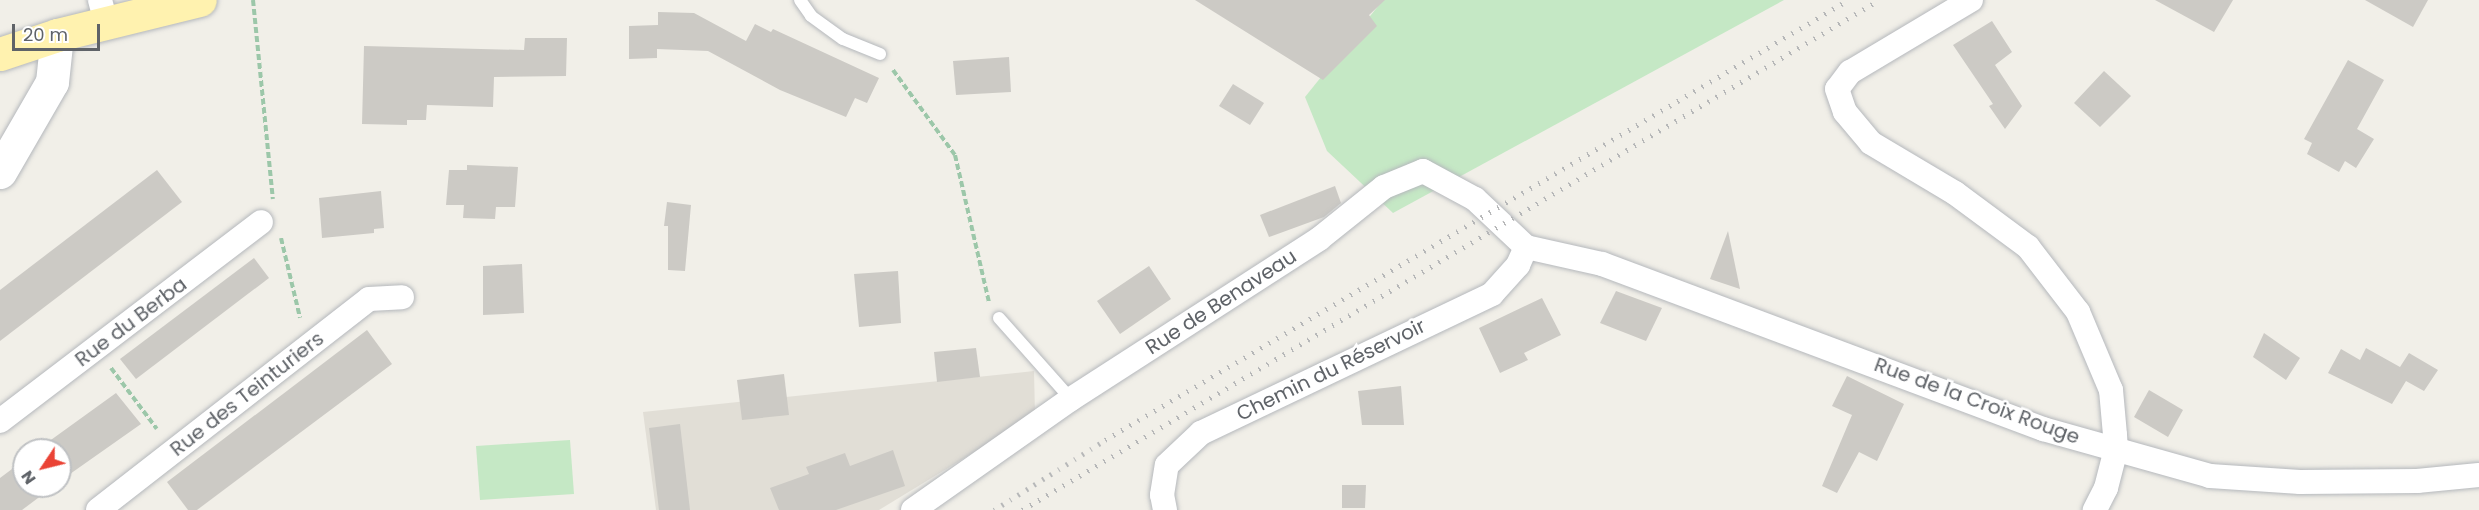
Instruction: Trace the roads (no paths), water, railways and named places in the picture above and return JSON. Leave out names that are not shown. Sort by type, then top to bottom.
[{"type":"main road","points":[[0,54],[57,35],[103,11],[200,0]]},
{"type":"street","points":[[1971,0],[1850,72],[1837,89],[1845,112],[1871,143],[1955,194],[2028,247],[2078,312],[2111,390],[2116,449],[2106,488],[2095,510]]},
{"type":"street","points":[[0,172],[52,82],[57,35]]},
{"type":"street","name":"Rue de Benaveau","points":[[914,510],[1071,399],[1319,239],[1383,187],[1424,171],[1475,200],[1526,247]]},
{"type":"street","name":"Rue du Berba","points":[[0,421],[272,220]]},
{"type":"street","name":"Rue de la Croix Rouge","points":[[1526,247],[1602,264],[2043,429],[2210,476],[2300,482],[2417,481],[2479,475]]},
{"type":"street","name":"Chemin du Réservoir","points":[[1165,510],[1162,495],[1167,465],[1201,433],[1492,294],[1518,265],[1526,247]]},
{"type":"street","name":"Rue des Teinturiers","points":[[98,510],[369,299],[402,297]]},
{"type":"lane","points":[[800,0],[811,16],[843,39],[880,54]]},
{"type":"lane","points":[[999,318],[1071,399]]},
{"type":"railway","points":[[994,510],[1105,440],[1848,0]]},
{"type":"railway","points":[[1022,510],[1879,0]]}]
